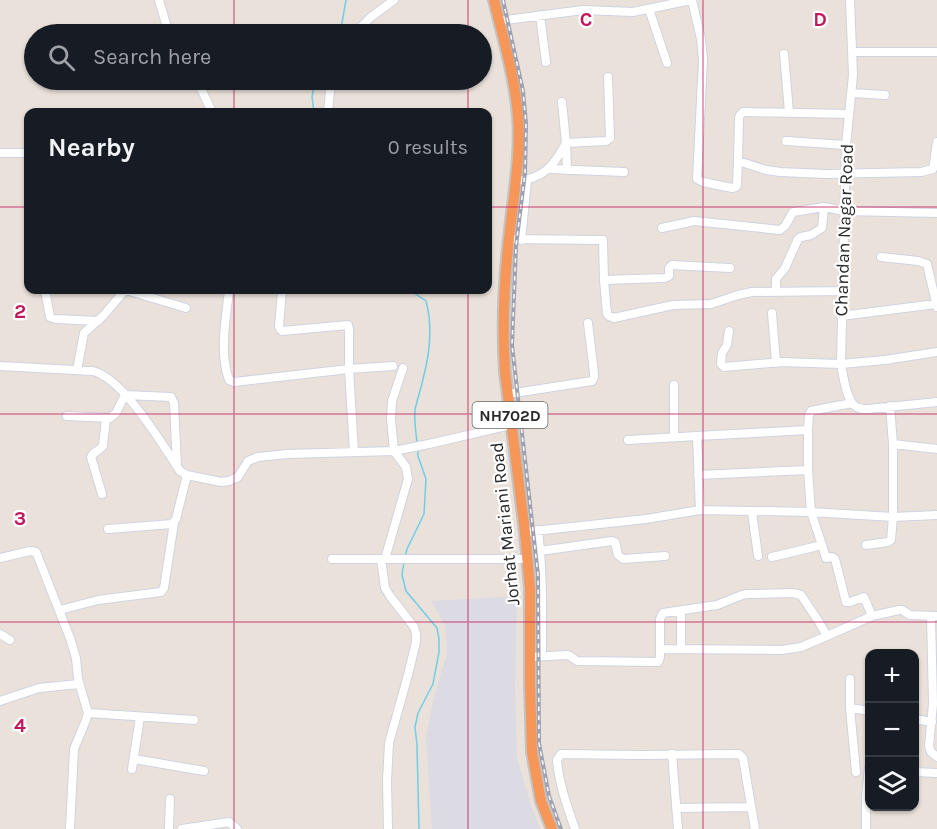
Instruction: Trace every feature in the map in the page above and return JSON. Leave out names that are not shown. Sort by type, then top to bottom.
[{"type":"highway","name":"Jorhat Mariani Road","points":[[494,0],[509,62],[518,117],[515,181],[504,296],[505,372],[528,559],[536,656],[532,752],[541,801],[552,829]]},
{"type":"street","points":[[159,0],[166,24]]},
{"type":"street","points":[[365,24],[394,0]]},
{"type":"street","points":[[499,21],[583,10],[626,13],[692,0],[701,39],[703,60],[697,179],[703,182],[736,187],[740,115],[743,112],[848,114]]},
{"type":"street","name":"Chandan Nagar Road","points":[[850,0],[853,75],[846,145],[841,364],[852,403]]},
{"type":"street","points":[[649,9],[667,63]]},
{"type":"street","points":[[540,15],[546,62]]},
{"type":"street","points":[[853,52],[937,52]]},
{"type":"street","points":[[784,54],[789,112]]},
{"type":"street","points":[[566,143],[606,141],[610,138],[608,77]]},
{"type":"street","points":[[202,90],[210,108]]},
{"type":"street","points":[[328,108],[330,90]]},
{"type":"street","points":[[851,93],[885,95]]},
{"type":"street","points":[[562,102],[567,170]]},
{"type":"street","points":[[786,141],[846,145]]},
{"type":"street","points":[[738,161],[773,171],[845,174],[930,170],[934,167],[937,142]]},
{"type":"street","points":[[515,181],[527,180],[550,169],[566,143]]},
{"type":"street","points":[[0,153],[24,153]]},
{"type":"street","points":[[550,169],[624,172]]},
{"type":"street","points":[[521,240],[527,180]]},
{"type":"street","points":[[776,291],[776,279],[785,267],[798,239],[822,228],[824,207]]},
{"type":"street","points":[[662,228],[694,221],[780,230],[793,212],[824,207],[844,210],[937,213]]},
{"type":"street","points":[[508,239],[603,240],[604,280],[608,314],[611,317],[673,305],[717,303],[746,292],[842,291]]},
{"type":"street","points":[[842,316],[937,306],[927,264],[881,257]]},
{"type":"street","points":[[604,280],[665,278],[669,276],[669,268],[672,265],[730,268]]},
{"type":"street","points":[[46,294],[50,317],[98,321]]},
{"type":"street","points":[[77,370],[84,333],[122,294]]},
{"type":"street","points":[[139,294],[186,308]]},
{"type":"street","points":[[229,294],[225,346],[226,372],[229,380],[234,382],[393,366]]},
{"type":"street","points":[[282,294],[280,329],[286,331],[348,326],[354,452]]},
{"type":"street","points":[[772,313],[776,363]]},
{"type":"street","points":[[508,394],[592,381],[594,373],[588,323]]},
{"type":"street","points":[[729,331],[727,345],[722,353],[722,366],[726,367],[776,363],[841,364],[937,352]]},
{"type":"street","points":[[0,366],[101,373],[125,395],[148,422],[183,474],[215,481],[229,481],[238,477],[246,463],[252,459],[287,454],[394,451],[511,425]]},
{"type":"street","points":[[388,829],[389,743],[416,642],[414,627],[390,596],[383,578],[408,479],[406,467],[394,451],[391,419],[391,407],[403,368]]},
{"type":"street","points":[[674,385],[674,437]]},
{"type":"street","points":[[67,416],[110,418],[125,395]]},
{"type":"street","points":[[125,395],[168,396],[172,399],[177,467]]},
{"type":"street","points":[[873,616],[864,597],[846,602],[835,559],[826,558],[811,512],[808,470],[809,415],[812,411],[852,403],[863,409],[937,402]]},
{"type":"street","points":[[866,544],[890,541],[893,517],[893,444],[890,406]]},
{"type":"street","points":[[102,494],[91,457],[103,446],[106,418]]},
{"type":"street","points":[[628,440],[808,430]]},
{"type":"street","points":[[697,436],[700,510]]},
{"type":"street","points":[[893,444],[937,449]]},
{"type":"street","points":[[698,475],[808,470]]},
{"type":"street","points":[[60,610],[99,600],[161,592],[164,588],[174,523],[187,475]]},
{"type":"street","points":[[525,532],[646,519],[700,510],[811,512],[893,517],[937,515]]},
{"type":"street","points":[[752,512],[758,555]]},
{"type":"street","points":[[108,530],[174,523]]},
{"type":"street","points":[[538,530],[543,590],[536,656],[569,655],[577,661],[655,663],[659,660],[661,616],[666,613],[721,604],[742,595],[798,594],[805,599],[826,636]]},
{"type":"street","points":[[540,551],[612,541],[615,542],[618,555],[623,559],[666,556]]},
{"type":"street","points":[[772,557],[822,545]]},
{"type":"street","points":[[0,558],[36,552],[74,650],[79,684],[88,713],[74,749],[70,829]]},
{"type":"street","points":[[332,559],[528,559]]},
{"type":"street","points":[[660,649],[789,649],[801,647],[873,616],[899,610],[908,615],[934,616],[934,672],[929,746],[931,752],[937,757]]},
{"type":"street","points":[[681,611],[681,649]]},
{"type":"street","points":[[0,634],[10,640]]},
{"type":"street","points":[[850,679],[850,708],[856,772]]},
{"type":"street","points":[[0,701],[39,688],[79,684]]},
{"type":"street","points":[[850,708],[865,710]]},
{"type":"street","points":[[88,713],[194,720]]},
{"type":"street","points":[[132,769],[140,717]]},
{"type":"street","points":[[919,720],[932,722]]},
{"type":"street","points":[[575,829],[561,784],[557,760],[561,754],[734,753],[742,755],[755,829]]},
{"type":"street","points":[[672,754],[678,829]]},
{"type":"street","points":[[134,759],[204,771]]},
{"type":"street","points":[[919,772],[937,773]]},
{"type":"street","points":[[169,829],[170,799]]},
{"type":"street","points":[[676,808],[751,807]]},
{"type":"street","points":[[866,811],[866,829]]},
{"type":"street","points":[[182,829],[227,822],[233,824],[237,829]]},
{"type":"shaded area","points":[[517,596],[515,686],[517,758],[540,829],[432,829],[426,736],[434,696],[447,654],[446,627],[431,601]]},
{"type":"waterway","points":[[342,24],[346,0]]},
{"type":"waterway","points":[[313,90],[313,108]]},
{"type":"waterway","points":[[416,294],[426,301],[430,330],[427,360],[415,410],[417,443]]},
{"type":"waterway","points":[[405,557],[424,514],[426,479],[418,451]]},
{"type":"waterway","points":[[404,562],[402,575],[406,591],[437,628],[439,639],[433,684],[418,713],[415,727],[419,829]]},
{"type":"railway","points":[[503,0],[523,91],[526,124],[525,173],[516,246],[512,345],[538,575],[539,743],[549,796],[561,829]]}]
